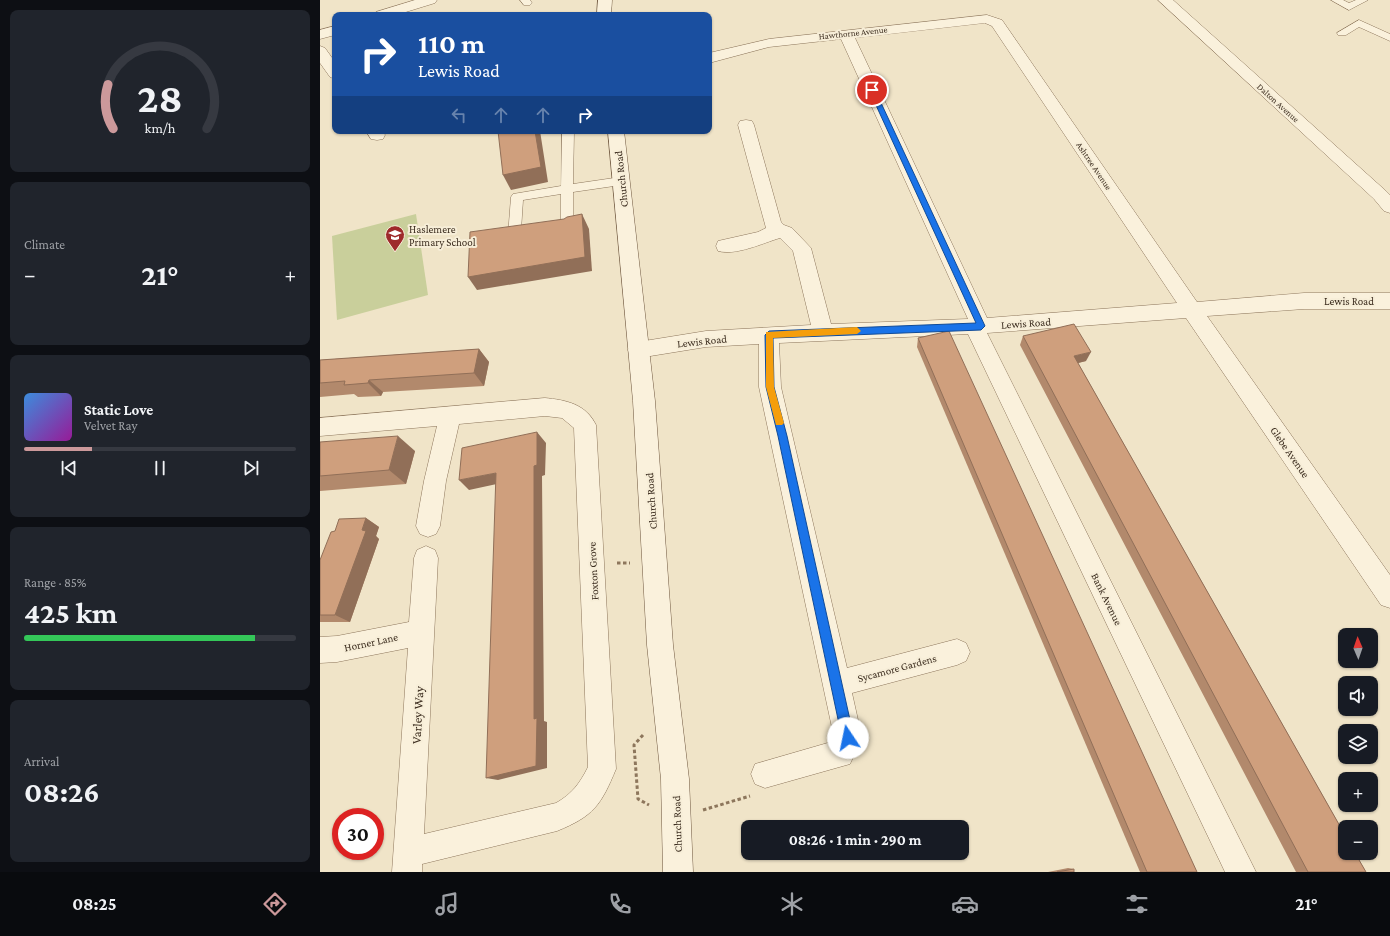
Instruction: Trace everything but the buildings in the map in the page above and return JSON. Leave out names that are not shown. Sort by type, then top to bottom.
[{"type":"street","points":[[388,12],[408,3],[430,0]]},
{"type":"street","points":[[604,12],[605,0]]},
{"type":"street","name":"Dalton Avenue","points":[[1165,0],[1380,195],[1390,207]]},
{"type":"street","name":"Hawthorne Avenue","points":[[712,57],[769,42],[987,19],[997,23]]},
{"type":"street","name":"Ashtree Avenue","points":[[997,23],[1191,309]]},
{"type":"street","points":[[320,35],[332,31]]},
{"type":"street","name":"Bank Avenue","points":[[846,34],[978,326],[1241,872]]},
{"type":"street","points":[[320,51],[332,69]]},
{"type":"street","points":[[746,125],[773,224],[778,230],[786,233],[802,248],[823,332]]},
{"type":"street","name":"Church Road","points":[[616,134],[644,401],[660,645],[671,742],[677,817],[678,872]]},
{"type":"street","points":[[1390,217],[1390,223]]},
{"type":"street","points":[[725,246],[762,238],[778,230]]},
{"type":"street","name":"Lewis Road","points":[[638,350],[706,339],[823,332],[978,326],[1103,318],[1191,309],[1304,301],[1390,301]]},
{"type":"street","name":"Glebe Avenue","points":[[1191,309],[1390,596]]},
{"type":"street","points":[[765,774],[840,754],[848,738],[770,387],[769,335]]},
{"type":"street","name":"Foxton Grove","points":[[320,426],[545,407],[564,409],[576,414],[585,425],[602,769],[589,796],[573,811],[408,862]]},
{"type":"street","points":[[428,526],[435,481],[450,415]]},
{"type":"street","name":"Varley Way","points":[[408,862],[426,558]]},
{"type":"street","name":"Horner Lane","points":[[320,650],[338,649],[422,632]]},
{"type":"street","name":"Sycamore Gardens","points":[[837,684],[957,652]]},
{"type":"lane","points":[[1336,0],[1349,7],[1363,0]]},
{"type":"lane","points":[[1342,33],[1359,23],[1390,38]]},
{"type":"lane","points":[[568,134],[568,190],[567,229],[514,236],[516,197],[568,190],[621,181]]},
{"type":"path","points":[[677,817],[759,794],[765,774]]},
{"type":"green space","points":[[416,214],[428,295],[337,320],[332,236]]},
{"type":"slow traffic","points":[[779,423],[770,387],[769,335],[857,331]]},
{"type":"place","name":"Haslemere Primary School","points":[[395,252]]},
{"type":"route","points":[[848,738],[770,387],[769,335],[981,326],[872,90]]}]
